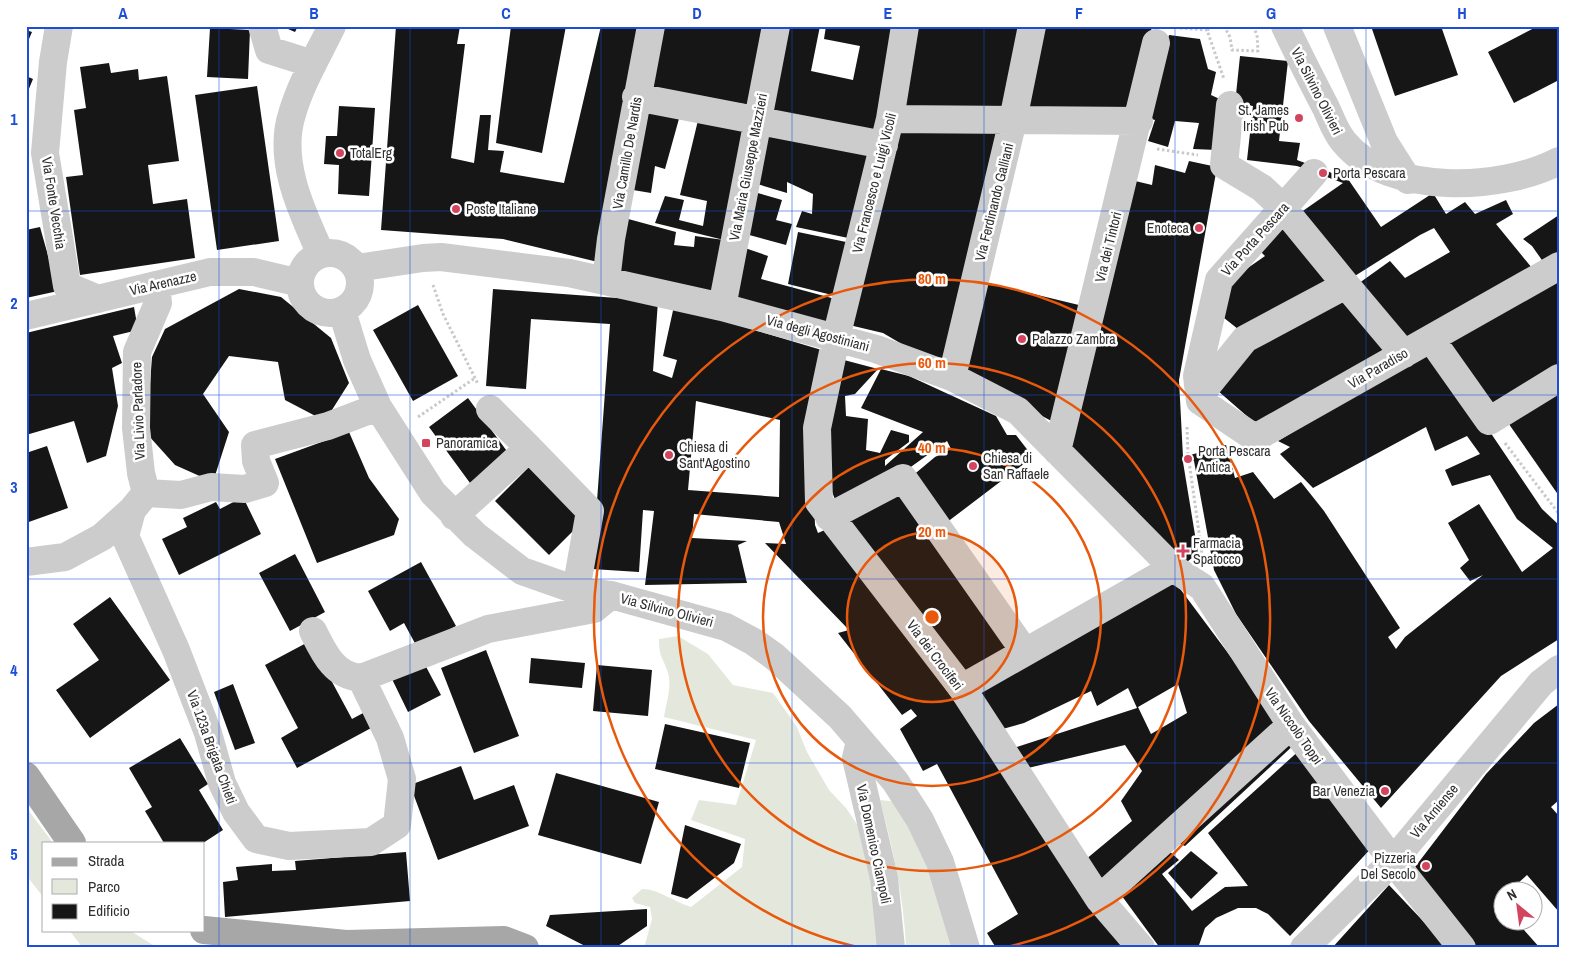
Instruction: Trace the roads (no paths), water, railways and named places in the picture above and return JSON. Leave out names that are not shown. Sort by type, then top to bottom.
[{"type":"main road","points":[[26,776],[71,842]]},
{"type":"main road","points":[[205,930],[346,944],[504,940],[525,948]]},
{"type":"street","name":"Via Fonte Vecchia","points":[[59,26],[53,62],[45,152],[67,286],[98,298]]},
{"type":"street","points":[[262,26],[269,50],[313,64]]},
{"type":"street","points":[[321,254],[295,196],[288,134],[291,115],[332,26]]},
{"type":"street","name":"Via Camillo De Nardis","points":[[606,281],[636,97],[651,26]]},
{"type":"street","name":"Via Maria Giuseppe Mazzieri","points":[[722,307],[756,120],[776,26]]},
{"type":"street","name":"Via Francesco e Luigi Vicoli","points":[[836,338],[890,119],[905,26]]},
{"type":"street","name":"Via Ferdinando Galliani","points":[[952,377],[1013,120],[1032,26]]},
{"type":"street","name":"Via Silvino Olivieri","points":[[1285,26],[1343,141],[1358,156],[1388,173],[1408,180],[1461,183],[1513,178],[1537,172],[1559,161]]},
{"type":"street","points":[[1338,26],[1384,142],[1408,180]]},
{"type":"street","name":"Via dei Tintori","points":[[1057,451],[1139,121],[1164,35]]},
{"type":"street","points":[[636,97],[884,145]]},
{"type":"street","points":[[1230,105],[1224,165],[1262,188],[1283,208],[1404,354]]},
{"type":"street","points":[[890,119],[1139,121]]},
{"type":"street","name":"Via Porta Pescara","points":[[1200,401],[1196,376],[1213,279],[1283,208],[1343,141]]},
{"type":"street","points":[[337,253],[352,262],[357,268],[360,278],[357,298],[342,311],[332,313],[313,308],[301,292],[300,283],[305,265],[321,254],[337,253]]},
{"type":"street","name":"Via degli Agostiniani","points":[[357,268],[423,258],[491,263],[569,273],[722,307],[876,349],[952,377],[1018,411],[1173,568],[1202,587]]},
{"type":"street","name":"Via Paradiso","points":[[1200,401],[1256,438],[1559,266]]},
{"type":"street","name":"Via Arenazze","points":[[26,316],[210,272],[235,270],[254,272],[300,283]]},
{"type":"street","points":[[1200,401],[1207,386],[1245,339],[1346,284]]},
{"type":"street","name":"Via Livio Parladore","points":[[139,501],[141,473],[136,428],[137,352],[158,303],[156,285]]},
{"type":"street","name":"Via Silvino Olivieri","points":[[342,311],[357,360],[378,407],[433,493],[454,516],[522,572],[576,590],[612,595],[726,627],[754,642],[775,657],[813,692],[895,781],[932,840],[966,948]]},
{"type":"street","name":"Via dei Crociferi","points":[[836,338],[817,428],[819,502],[962,688],[1100,899],[1141,948]]},
{"type":"street","points":[[1431,339],[1489,421],[1559,378]]},
{"type":"street","points":[[26,562],[64,557],[102,537],[139,501],[211,488],[244,489],[265,483],[256,461],[256,445],[328,426],[378,407]]},
{"type":"street","points":[[490,409],[590,511],[576,590]]},
{"type":"street","points":[[454,516],[529,448]]},
{"type":"street","points":[[829,517],[903,478],[1025,652]]},
{"type":"street","name":"Via 123a Brigata Chieti","points":[[139,501],[125,536],[183,668],[208,733],[222,783],[236,812],[256,839],[288,846],[371,842],[396,825],[402,779],[390,738],[361,678]]},
{"type":"street","points":[[962,688],[1173,568]]},
{"type":"street","name":"Via Niccolò Toppi","points":[[1202,587],[1291,724],[1393,861],[1462,948]]},
{"type":"street","points":[[313,631],[332,665],[352,677],[361,678],[488,630],[594,609],[612,595]]},
{"type":"street","name":"Via Arniense","points":[[1304,948],[1393,861],[1540,683],[1559,669]]},
{"type":"street","points":[[1100,899],[1291,724]]},
{"type":"street","name":"Via Domenico Ciampoli","points":[[860,741],[856,758],[884,878],[891,948]]},
{"type":"place","name":"St. James Irish Pub","points":[[1299,118]]},
{"type":"place","name":"TotalErg","points":[[340,153]]},
{"type":"place","name":"Porta Pescara","points":[[1323,173]]},
{"type":"place","name":"Poste Italiane","points":[[456,209]]},
{"type":"place","name":"Enoteca","points":[[1199,228]]},
{"type":"place","name":"Palazzo Zambra","points":[[1022,339]]},
{"type":"place","name":"Panoramica","points":[[426,443]]},
{"type":"place","name":"Chiesa di Sant'Agostino","points":[[669,455]]},
{"type":"place","name":"Porta Pescara Antica","points":[[1188,459]]},
{"type":"place","name":"Chiesa di San Raffaele","points":[[973,466]]},
{"type":"place","name":"Farmacia Spatocco","points":[[1183,551]]},
{"type":"place","name":"Bar Venezia","points":[[1385,791]]},
{"type":"place","name":"Pizzeria Del Secolo","points":[[1426,866]]}]
